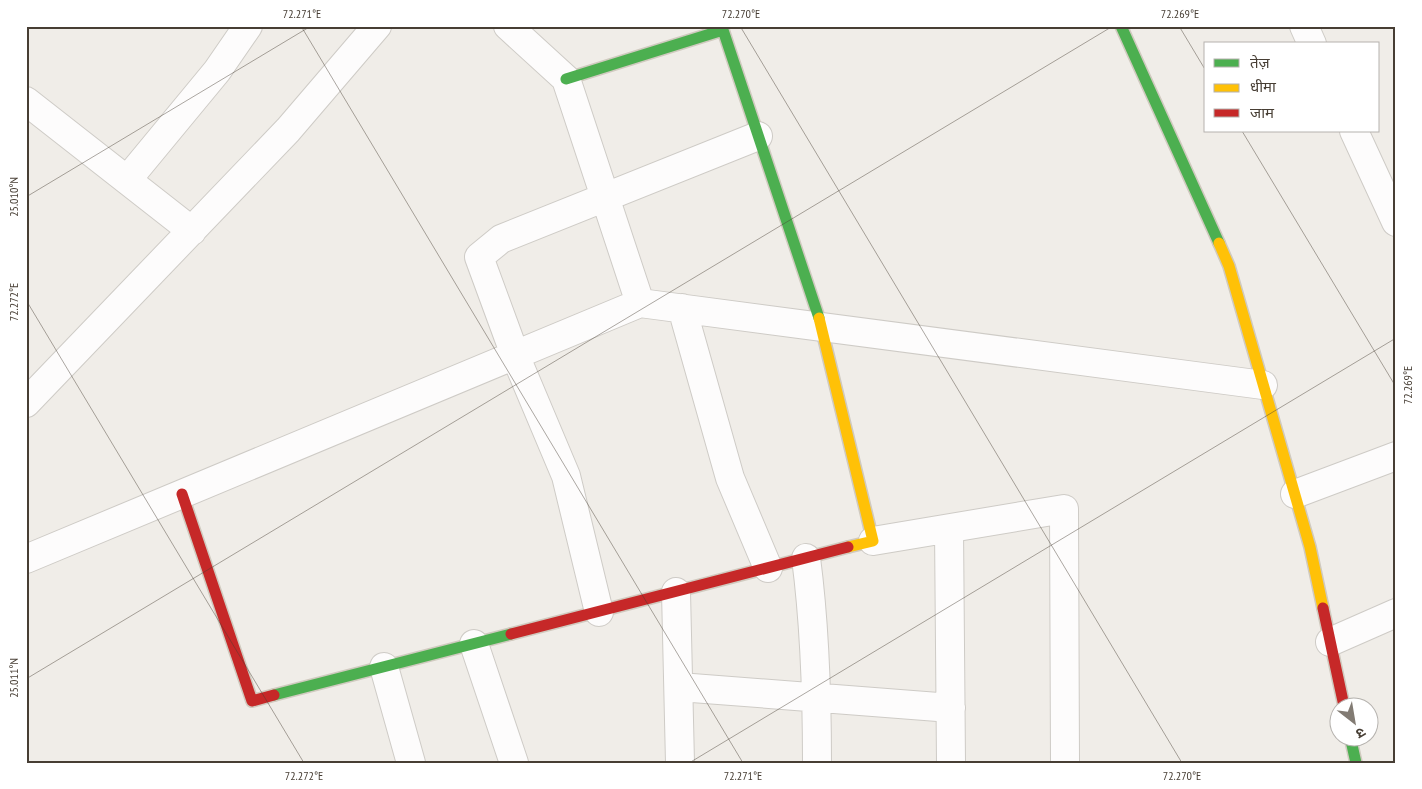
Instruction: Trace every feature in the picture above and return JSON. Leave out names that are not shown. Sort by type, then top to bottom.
[{"type":"street","points":[[127,180],[218,71],[248,26]]},
{"type":"street","points":[[26,404],[288,130],[377,26]]},
{"type":"street","points":[[508,26],[566,80],[640,303]]},
{"type":"street","points":[[1121,26],[1229,266],[1310,547],[1342,696]]},
{"type":"street","points":[[1304,26],[1311,42]]},
{"type":"street","points":[[566,80],[722,28],[822,327],[873,541]]},
{"type":"street","points":[[26,101],[192,230]]},
{"type":"street","points":[[1354,132],[1396,222]]},
{"type":"street","points":[[599,612],[566,476],[514,355],[479,257],[501,238],[758,136]]},
{"type":"street","points":[[26,559],[640,303],[1263,385]]},
{"type":"street","points":[[682,308],[730,478],[768,568]]},
{"type":"street","points":[[1295,494],[1396,456]]},
{"type":"street","points":[[182,494],[252,701],[873,541],[1064,509],[1065,763]]},
{"type":"street","points":[[949,528],[951,763]]},
{"type":"street","points":[[806,558],[817,697],[817,763]]},
{"type":"street","points":[[676,592],[680,763]]},
{"type":"street","points":[[1330,642],[1396,613]]},
{"type":"street","points":[[474,644],[514,763]]},
{"type":"street","points":[[384,667],[411,763]]},
{"type":"street","points":[[679,687],[951,708]]},
{"type":"street","points":[[1352,746],[1356,763]]},
{"type":"traffic: fast","points":[[1121,26],[1219,243]]},
{"type":"traffic: fast","points":[[566,79],[723,30],[819,318]]},
{"type":"traffic: fast","points":[[274,695],[511,634]]},
{"type":"traffic: fast","points":[[1352,746],[1356,763]]},
{"type":"traffic: slow","points":[[1219,243],[1229,266],[1310,547],[1323,608]]},
{"type":"traffic: slow","points":[[819,318],[873,541],[848,547]]},
{"type":"traffic: jam","points":[[182,494],[252,701],[274,695]]},
{"type":"traffic: jam","points":[[511,634],[848,547]]},
{"type":"traffic: jam","points":[[1323,608],[1342,696]]}]
